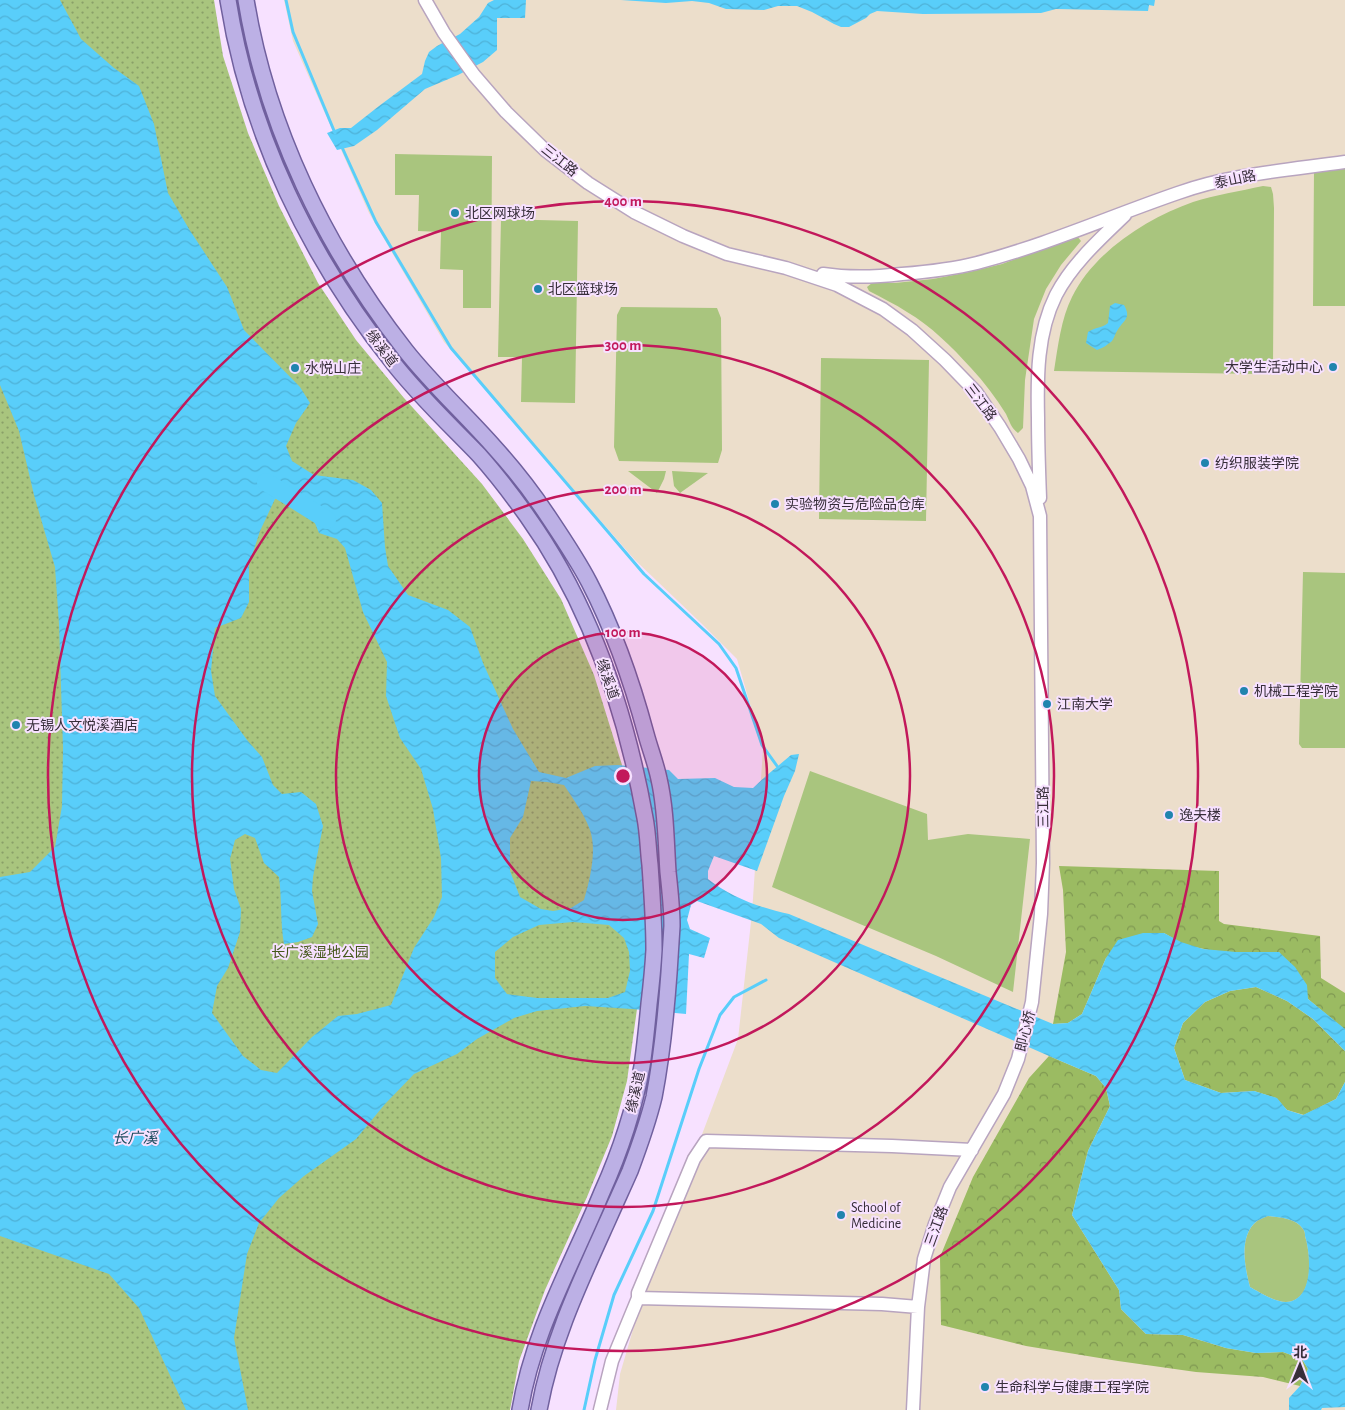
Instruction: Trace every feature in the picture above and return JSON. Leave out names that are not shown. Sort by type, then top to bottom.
[{"type":"main road","name":"缘溪道","points":[[228,0],[233,32],[255,113],[279,174],[310,240],[332,277],[395,366],[437,413],[482,458],[529,518],[577,601],[611,686],[627,738],[646,821],[654,952],[641,1068],[633,1107],[602,1194],[544,1322],[531,1362],[520,1410]]},
{"type":"main road","name":"缘溪道","points":[[246,0],[265,81],[279,125],[301,180],[322,222],[376,311],[407,352],[448,399],[495,448],[540,505],[569,548],[589,582],[616,644],[638,703],[659,780],[665,823],[672,923],[666,1020],[660,1064],[646,1126],[629,1173],[562,1326],[550,1362],[539,1410]]},
{"type":"street","name":"三江路","points":[[425,0],[444,33],[474,75],[506,112],[545,150],[588,183],[634,212],[683,236],[727,254],[786,268],[837,285],[883,309],[912,330],[945,360],[976,392],[1000,426],[1032,486],[1040,516],[1043,863],[1041,914],[1032,1002]]},
{"type":"street","name":"泰山路","points":[[786,268],[842,276],[887,276],[933,272],[976,264],[1178,192],[1236,177],[1345,162]]},
{"type":"street","points":[[1040,516],[1037,375],[1046,321],[1056,296],[1068,276],[1085,254],[1129,211]]},
{"type":"street","name":"即心桥","points":[[1018,1059],[1032,1002]]},
{"type":"street","name":"三江路","points":[[913,1410],[918,1307],[924,1260],[935,1224],[950,1187],[1004,1094],[1018,1059]]},
{"type":"street","points":[[600,1410],[612,1361],[638,1298],[638,1293],[694,1159],[706,1141],[972,1150]]},
{"type":"street","points":[[638,1298],[882,1304],[918,1307]]},
{"type":"shaded area","name":"江南大学","points":[[284,0],[1345,0],[1345,1410],[616,1410],[620,1374],[649,1275],[738,1039],[752,913],[763,749],[737,659],[635,560],[444,342],[369,213],[293,41]]},
{"type":"green space","name":"长广溪湿地公园","points":[[0,0],[214,0],[223,56],[248,133],[279,206],[318,283],[356,340],[404,398],[482,484],[523,539],[561,599],[594,675],[622,765],[637,854],[641,943],[637,1009],[627,1081],[612,1136],[545,1290],[519,1361],[510,1410],[0,1410]]},
{"type":"green space","name":"北区网球场","points":[[395,154],[492,156],[491,308],[463,308],[463,270],[440,269],[441,232],[418,231],[419,195],[395,195]]},
{"type":"green space","points":[[1345,166],[1345,306],[1313,306],[1314,170]]},
{"type":"green space","points":[[1263,186],[1271,187],[1274,208],[1273,367],[1269,373],[1054,371],[1068,305],[1082,281],[1108,251],[1140,227],[1175,209],[1210,197]]},
{"type":"green space","name":"北区篮球场","points":[[501,219],[578,221],[575,403],[521,402],[522,357],[498,357]]},
{"type":"green space","points":[[1077,236],[1081,241],[1061,265],[1046,289],[1034,319],[1025,380],[1023,428],[1018,433],[1012,427],[1006,414],[985,384],[949,345],[933,330],[898,306],[869,291],[867,287],[872,283],[895,283],[933,279],[1002,264]]},
{"type":"green space","points":[[621,307],[717,308],[721,318],[722,450],[718,463],[619,461],[614,447],[617,315]]},
{"type":"green space","points":[[821,358],[929,360],[926,521],[819,519]]},
{"type":"green space","points":[[628,471],[666,471],[657,493]]},
{"type":"green space","points":[[672,471],[708,473],[680,493],[674,486]]},
{"type":"green space","points":[[1303,572],[1345,573],[1345,748],[1302,748],[1299,744]]},
{"type":"green space","points":[[810,771],[927,814],[928,840],[968,834],[1030,839],[1013,992],[936,956],[772,887]]},
{"type":"green space","points":[[1059,866],[1219,871],[1219,921],[1224,924],[1320,936],[1321,978],[1345,993],[1345,1030],[1308,999],[1279,952],[1217,951],[1181,943],[1164,933],[1106,958],[1082,1014],[1068,1023],[1053,1024],[1066,952],[1063,890]]},
{"type":"green space","points":[[1256,987],[1287,1001],[1313,1019],[1345,1051],[1345,1082],[1336,1099],[1304,1115],[1287,1110],[1276,1098],[1254,1091],[1221,1093],[1185,1080],[1174,1048],[1183,1023],[1205,1002],[1230,991]]},
{"type":"green space","points":[[1049,1056],[1096,1076],[1106,1088],[1110,1106],[1088,1151],[1072,1215],[1119,1290],[1121,1309],[1146,1334],[1183,1335],[1226,1348],[1256,1353],[1283,1352],[1302,1359],[1308,1369],[1300,1386],[1263,1377],[1196,1372],[1026,1346],[941,1325],[940,1257],[973,1177],[1029,1078]]},
{"type":"green space","points":[[1268,1216],[1292,1220],[1300,1225],[1305,1232],[1309,1254],[1309,1276],[1302,1294],[1295,1300],[1286,1302],[1277,1300],[1250,1287],[1244,1252],[1247,1235],[1257,1221]]},
{"type":"water","name":"长广溪","points":[[0,0],[60,0],[81,39],[114,68],[139,86],[154,124],[168,193],[227,287],[244,330],[300,387],[310,403],[296,423],[286,446],[292,461],[314,475],[353,480],[371,490],[382,503],[388,566],[408,595],[448,610],[470,627],[483,663],[513,729],[539,772],[566,778],[595,766],[618,765],[669,770],[678,779],[715,778],[734,787],[753,788],[791,755],[799,754],[795,771],[757,871],[714,856],[708,871],[708,879],[746,901],[767,909],[789,914],[1053,1024],[1068,1023],[1082,1014],[1106,958],[1118,940],[1143,933],[1164,933],[1181,942],[1203,949],[1236,952],[1279,952],[1295,967],[1307,985],[1308,999],[1345,1029],[1345,1051],[1313,1019],[1287,1001],[1256,987],[1230,991],[1205,1002],[1183,1023],[1174,1048],[1185,1080],[1221,1093],[1254,1091],[1277,1098],[1287,1110],[1303,1115],[1336,1099],[1345,1082],[1345,1407],[1322,1408],[1321,1410],[1289,1410],[1289,1398],[1300,1386],[1308,1369],[1302,1359],[1283,1352],[1256,1353],[1226,1348],[1183,1335],[1146,1334],[1121,1309],[1119,1290],[1072,1215],[1088,1151],[1110,1106],[1106,1088],[1096,1076],[779,938],[761,924],[697,901],[691,905],[687,920],[690,929],[710,938],[704,958],[689,954],[686,1014],[585,1006],[537,1011],[514,1018],[477,1039],[457,1054],[414,1074],[385,1104],[356,1139],[304,1176],[279,1198],[259,1223],[247,1254],[234,1338],[248,1410],[186,1410],[139,1308],[109,1274],[0,1236],[0,877],[30,872],[55,847],[62,806],[63,748],[55,567],[34,495],[19,431],[0,385]],"holes":[[[292,492],[305,499],[319,533],[337,539],[345,548],[363,612],[387,662],[386,696],[400,738],[421,769],[433,809],[441,858],[442,897],[434,917],[414,948],[391,1005],[357,1014],[338,1016],[312,1037],[277,1073],[261,1070],[243,1056],[212,1013],[217,986],[228,968],[240,932],[241,909],[234,889],[230,859],[235,840],[245,834],[255,838],[264,863],[279,877],[284,944],[312,937],[318,924],[312,891],[323,826],[316,804],[301,792],[282,794],[273,785],[262,757],[247,740],[215,696],[211,671],[215,628],[241,618],[249,602],[249,565],[260,531],[275,499]],[[531,781],[564,785],[585,818],[592,838],[592,865],[584,900],[571,908],[553,911],[541,909],[520,897],[510,871],[510,838],[523,817]],[[573,922],[609,925],[624,938],[629,952],[630,971],[625,992],[608,998],[537,998],[507,994],[495,978],[495,952],[513,937],[539,925]],[[1268,1216],[1292,1220],[1300,1225],[1305,1232],[1309,1265],[1308,1276],[1302,1294],[1295,1300],[1286,1302],[1277,1300],[1250,1287],[1244,1252],[1247,1235],[1257,1221]]]},
{"type":"water","points":[[494,0],[526,0],[525,18],[497,18],[497,50],[483,62],[425,89],[377,130],[354,146],[337,150],[327,133],[340,128],[351,128],[422,74],[429,52],[460,34],[479,17],[488,3]]},
{"type":"water","points":[[621,0],[1155,0],[1154,6],[1149,5],[1148,11],[1056,9],[1041,13],[923,14],[877,11],[849,27],[841,27],[797,6],[778,6],[764,10],[726,9],[709,3],[692,1],[666,3]]},
{"type":"water","points":[[1115,303],[1124,305],[1127,313],[1126,319],[1112,341],[1097,350],[1086,343],[1088,332],[1108,323],[1110,306]]},
{"type":"waterway","points":[[286,0],[293,32],[335,133]]},
{"type":"waterway","points":[[341,145],[376,222],[451,348],[644,574],[719,644],[736,668],[762,745],[777,766]]},
{"type":"waterway","points":[[266,482],[327,520]]},
{"type":"waterway","points":[[584,1410],[595,1360],[614,1295],[653,1211],[699,1069],[720,1015],[734,997],[766,980]]},
{"type":"place","name":"北区网球场","points":[[455,213]]},
{"type":"place","name":"北区篮球场","points":[[538,289]]},
{"type":"place","name":"大学生活动中心","points":[[1333,367]]},
{"type":"place","name":"水悦山庄","points":[[295,368]]},
{"type":"place","name":"纺织服装学院","points":[[1205,463]]},
{"type":"place","name":"实验物资与危险品仓库","points":[[775,504]]},
{"type":"place","name":"机械工程学院","points":[[1244,691]]},
{"type":"place","name":"江南大学","points":[[1047,704]]},
{"type":"place","name":"无锡人文悦溪酒店","points":[[16,725]]},
{"type":"place","name":"逸夫楼","points":[[1169,815]]},
{"type":"place","name":"School of Medicine","points":[[841,1215]]},
{"type":"place","name":"生命科学与健康工程学院","points":[[985,1387]]}]
